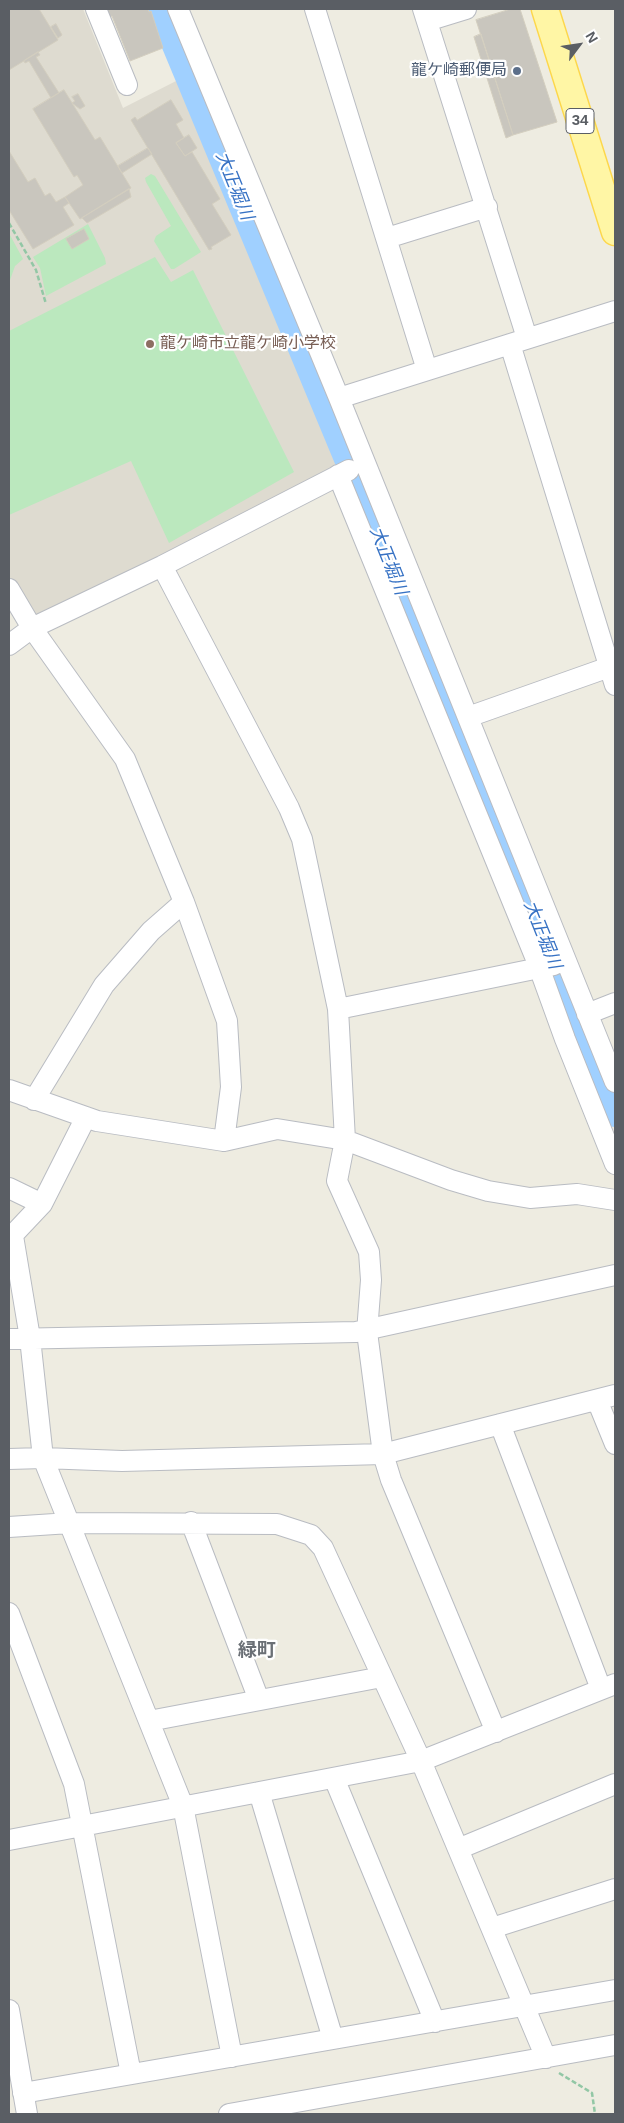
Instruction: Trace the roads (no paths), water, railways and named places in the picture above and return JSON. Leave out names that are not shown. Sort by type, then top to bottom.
[{"type":"main road","name":"34","points":[[545,9],[615,232]]},
{"type":"street","points":[[96,9],[127,85]]},
{"type":"street","points":[[179,9],[468,717],[553,966],[565,1039],[615,1164]]},
{"type":"street","points":[[315,9],[427,370]]},
{"type":"street","points":[[466,9],[425,15],[487,207],[519,341],[613,672],[468,717]]},
{"type":"street","points":[[387,238],[487,207]]},
{"type":"street","points":[[339,398],[615,311]]},
{"type":"street","points":[[9,645],[32,628],[162,566],[363,462]]},
{"type":"street","points":[[338,475],[553,966],[588,1014],[615,1082]]},
{"type":"street","points":[[162,566],[289,808],[302,839],[338,1009],[345,1140],[337,1181],[369,1252],[371,1280],[367,1330],[383,1454],[391,1480],[496,1732]]},
{"type":"street","points":[[9,589],[32,628],[126,759],[184,902],[227,1021],[231,1087],[224,1141]]},
{"type":"street","points":[[34,1100],[104,984],[151,932],[184,902]]},
{"type":"street","points":[[338,1009],[553,966]]},
{"type":"street","points":[[588,1014],[615,1003]]},
{"type":"street","points":[[9,1090],[86,1117],[224,1141],[278,1129],[345,1140],[451,1180],[488,1191],[530,1198],[577,1194],[615,1200]]},
{"type":"street","points":[[86,1117],[42,1204],[11,1238],[30,1338],[43,1458],[183,1806],[232,2057]]},
{"type":"street","points":[[9,1188],[42,1204]]},
{"type":"street","points":[[9,1339],[367,1330],[615,1275]]},
{"type":"street","points":[[9,1459],[122,1460],[383,1454],[606,1397],[615,1444]]},
{"type":"street","points":[[9,1840],[420,1761],[608,1686],[500,1424]]},
{"type":"street","points":[[191,1522],[259,1700]]},
{"type":"street","points":[[9,1527],[70,1523],[191,1522],[277,1524],[310,1535],[323,1548],[420,1761],[546,2058]]},
{"type":"street","points":[[9,1614],[74,1784],[84,1825],[131,2074]]},
{"type":"street","points":[[149,1721],[382,1677]]},
{"type":"street","points":[[334,1778],[435,2022]]},
{"type":"street","points":[[458,1849],[615,1784]]},
{"type":"street","points":[[259,1792],[333,2039]]},
{"type":"street","points":[[492,1928],[615,1890]]},
{"type":"street","points":[[23,2092],[615,1990]]},
{"type":"street","points":[[9,2010],[27,2114]]},
{"type":"street","points":[[229,2114],[615,2045]]},
{"type":"waterway","name":"大正堀川","points":[[161,9],[411,610],[615,1113]]},
{"type":"place","name":"龍ケ崎郵便局","points":[[517,71]]},
{"type":"place","name":"龍ケ崎市立龍ケ崎小学校","points":[[150,344]]},
{"type":"district","name":"緑町","points":[[257,1651]]}]
